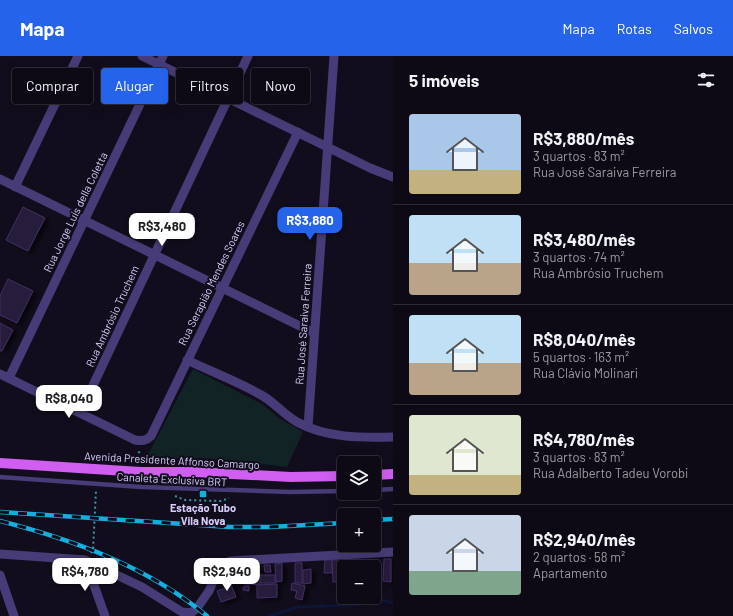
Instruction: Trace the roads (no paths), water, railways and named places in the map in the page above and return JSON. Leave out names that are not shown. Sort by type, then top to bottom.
[{"type":"main road","name":"Avenida Presidente Affonso Camargo","points":[[0,463],[141,472],[193,472],[291,477],[337,476]]},
{"type":"main road","points":[[381,475],[393,474]]},
{"type":"street","points":[[15,186],[78,56]]},
{"type":"street","points":[[142,56],[161,60],[176,69]]},
{"type":"street","name":"Rua Ambrósio Truchem","points":[[242,68],[248,56]]},
{"type":"street","name":"Rua José Saraiva Ferreira","points":[[308,427],[334,56]]},
{"type":"street","name":"Rua Jorge Luís della Coletta","points":[[9,378],[161,60]]},
{"type":"street","name":"Rua Ambrósio Truchem","points":[[80,413],[225,104]]},
{"type":"street","points":[[240,104],[327,147],[393,177]]},
{"type":"street","name":"Rua Serapião Mendes Soares","points":[[80,413],[135,440],[143,441],[151,436],[298,132]]},
{"type":"street","points":[[0,179],[314,334]]},
{"type":"street","points":[[188,360],[263,396],[289,417],[308,427],[322,432],[339,435],[357,437],[393,437]]},
{"type":"street","points":[[0,374],[80,413]]},
{"type":"street","points":[[0,554],[86,560],[142,587],[167,601],[182,612],[191,613],[197,608],[209,591],[219,567],[230,561],[393,552]]},
{"type":"street","points":[[86,560],[105,616]]},
{"type":"street","points":[[0,575],[14,616]]},
{"type":"lane","name":"Canaleta Exclusiva BRT","points":[[0,478],[141,487],[271,492],[337,491]]},
{"type":"lane","points":[[381,490],[393,489]]},
{"type":"waterway","points":[[269,616],[298,607],[354,605],[380,599],[393,603]]},
{"type":"railway","points":[[0,512],[230,527],[270,527],[337,523]]},
{"type":"railway","points":[[381,520],[393,519]]},
{"type":"railway","points":[[0,521],[55,537],[109,557],[160,583],[207,616]]},
{"type":"place","name":"Estação Tubo Vila Nova","points":[[203,494]]}]
